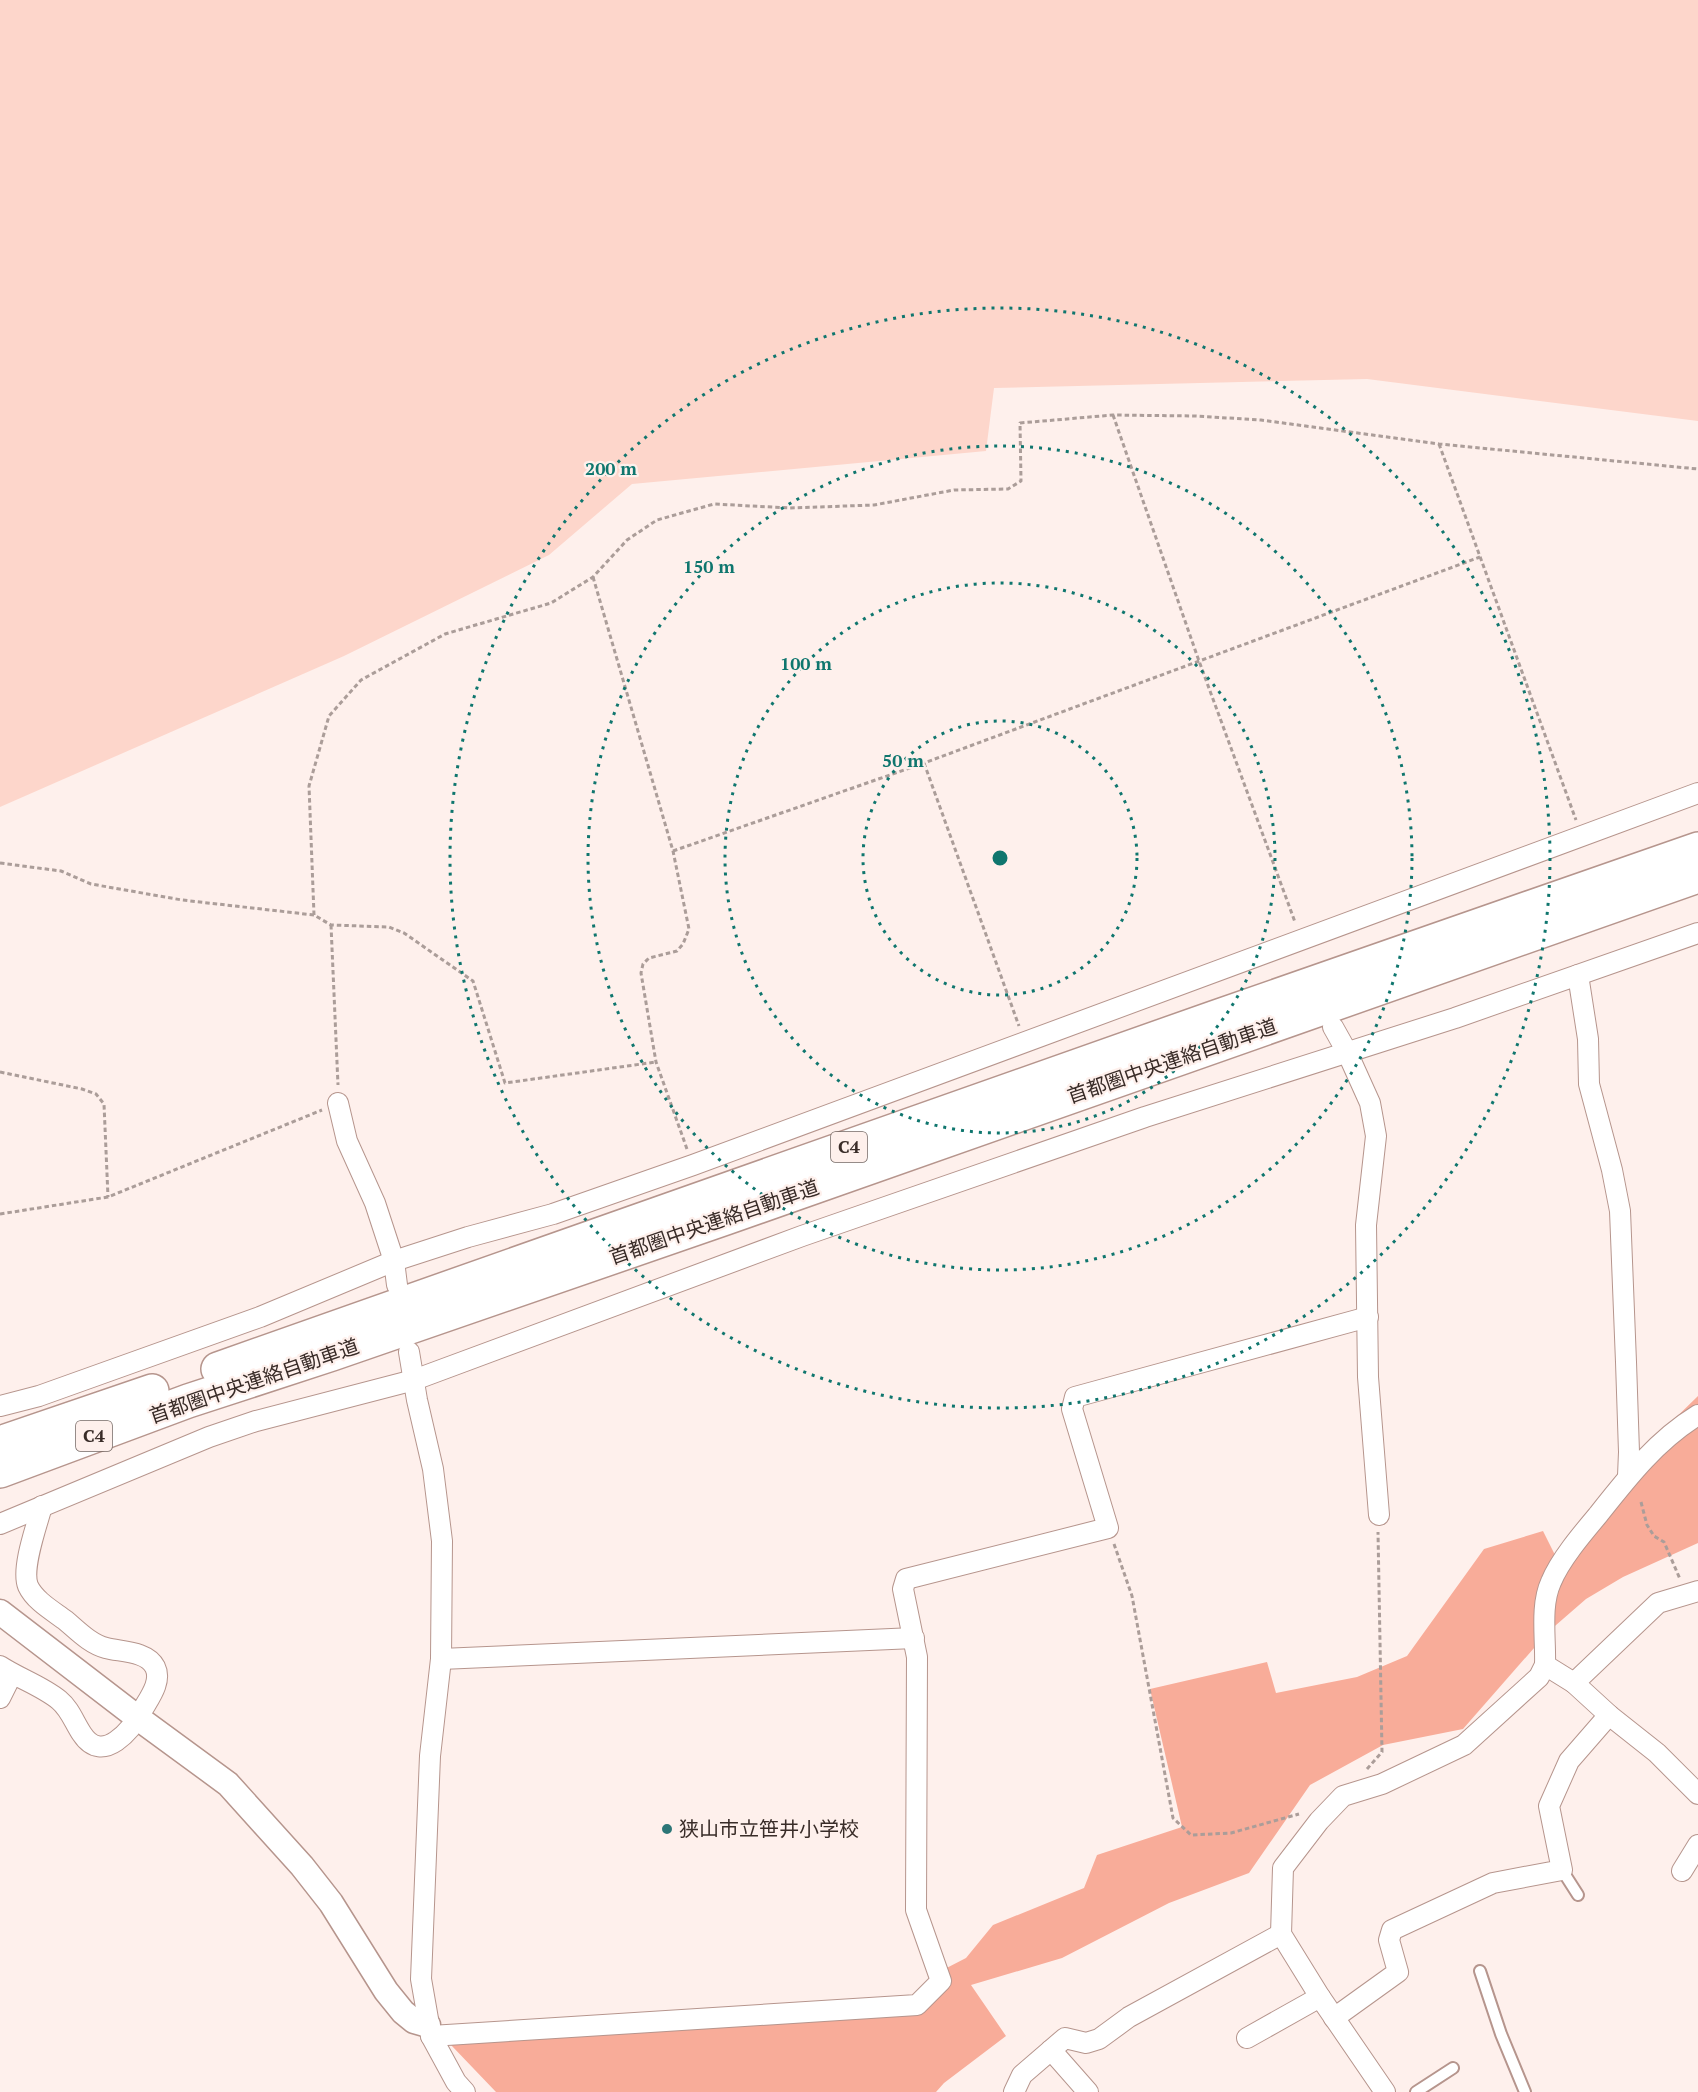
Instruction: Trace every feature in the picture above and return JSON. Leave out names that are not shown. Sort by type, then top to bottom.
[{"type":"highway","name":"首都圏中央連絡自動車道","points":[[0,1443],[1698,849]]},
{"type":"highway","name":"首都圏中央連絡自動車道","points":[[0,1471],[188,1401],[355,1347],[1698,876]]},
{"type":"highway","points":[[0,1492],[188,1401]]},
{"type":"street","points":[[0,1406],[39,1396],[260,1317],[394,1261],[468,1237],[553,1214],[693,1165],[1698,794]]},
{"type":"street","points":[[0,1524],[209,1437],[256,1421],[414,1380],[802,1236],[1145,1117],[1455,1018],[1698,933]]},
{"type":"street","points":[[1578,975],[1588,1039],[1589,1084],[1612,1170],[1620,1211],[1628,1407],[1628,1476]]},
{"type":"street","points":[[1333,1028],[1347,1052],[1370,1103],[1376,1136],[1366,1225],[1368,1377],[1379,1515]]},
{"type":"street","points":[[338,1103],[347,1141],[375,1203],[394,1261],[397,1284]]},
{"type":"street","points":[[0,1612],[228,1784],[302,1866],[331,1904],[386,1991],[403,2012],[429,2030],[917,2005],[941,1981],[916,1910],[917,1657],[903,1589],[906,1579],[1108,1528],[1072,1409],[1075,1397],[1368,1317]]},
{"type":"street","points":[[409,1352],[433,1469],[442,1541],[441,1659],[430,1756],[421,1979],[429,2030],[456,2082],[465,2092]]},
{"type":"street","points":[[1385,2092],[1320,1997],[1281,1934],[1283,1868],[1318,1821],[1339,1800],[1382,1784],[1464,1745],[1539,1677],[1545,1665],[1545,1608],[1550,1583],[1579,1538],[1628,1476],[1678,1427],[1698,1415]]},
{"type":"street","points":[[0,1698],[6,1670],[58,1699],[69,1710],[83,1736],[93,1744],[106,1746],[120,1740],[138,1718],[157,1679],[155,1667],[148,1658],[103,1648],[38,1599],[28,1586],[27,1568],[42,1506]]},
{"type":"street","points":[[1574,1683],[1658,1603],[1692,1593]]},
{"type":"street","points":[[441,1659],[914,1638]]},
{"type":"street","points":[[1545,1665],[1574,1683],[1609,1715],[1657,1753],[1698,1794]]},
{"type":"street","points":[[1334,2018],[1398,1972],[1389,1940],[1392,1930],[1493,1883],[1562,1870],[1549,1806],[1569,1761],[1609,1715]]},
{"type":"street","points":[[1682,1871],[1698,1845]]},
{"type":"street","points":[[1014,2092],[1022,2075],[1065,2038],[1086,2043],[1099,2039],[1129,2017],[1281,1934]]},
{"type":"street","points":[[1247,2038],[1320,1997]]},
{"type":"street","points":[[1051,2050],[1088,2092]]},
{"type":"lane","points":[[1562,1870],[1578,1895]]},
{"type":"lane","points":[[1480,1971],[1525,2092]]},
{"type":"lane","points":[[1416,2092],[1453,2068]]},
{"type":"path","points":[[1113,415],[1199,661],[1302,941]]},
{"type":"path","points":[[314,915],[309,786],[330,716],[361,680],[445,634],[551,603],[593,577],[627,540],[657,520],[714,504],[790,508],[874,505],[954,490],[1008,489],[1021,481],[1020,423],[1113,415],[1261,420],[1439,444],[1698,469]]},
{"type":"path","points":[[1439,444],[1582,836]]},
{"type":"path","points":[[673,851],[924,763],[1480,557]]},
{"type":"path","points":[[593,577],[673,851],[689,929],[683,944],[676,951],[649,958],[643,964],[641,973],[656,1062],[693,1165]]},
{"type":"path","points":[[924,763],[1025,1042]]},
{"type":"path","points":[[0,863],[61,871],[91,884],[182,900],[314,915],[331,925],[389,927],[404,933],[472,981],[505,1083],[656,1062]]},
{"type":"path","points":[[0,1214],[108,1197],[338,1103],[331,925]]},
{"type":"path","points":[[0,1072],[96,1094],[104,1104],[108,1197]]},
{"type":"path","points":[[1641,1502],[1647,1526],[1654,1536],[1664,1542],[1692,1593]]},
{"type":"path","points":[[1108,1528],[1132,1596],[1173,1818],[1191,1835],[1231,1833],[1339,1800],[1382,1752],[1377,1543],[1379,1515]]},
{"type":"shaded area","points":[[0,0],[1698,0],[1698,421],[1367,379],[994,388],[986,451],[632,484],[549,555],[344,656],[0,807]]},
{"type":"shaded area","points":[[1698,1396],[1698,1543],[1623,1577],[1586,1599],[1548,1632],[1463,1729],[1383,1745],[1310,1785],[1249,1873],[1169,1903],[1062,1958],[971,1985],[1006,2036],[944,2083],[936,2092],[496,2092],[451,2045],[923,1998],[931,1976],[966,1958],[993,1925],[1084,1888],[1097,1855],[1182,1827],[1150,1689],[1267,1662],[1276,1693],[1357,1677],[1407,1656],[1484,1549],[1543,1531],[1564,1573],[1616,1476]]},
{"type":"place","name":"狭山市立笹井小学校","points":[[667,1829]]}]
